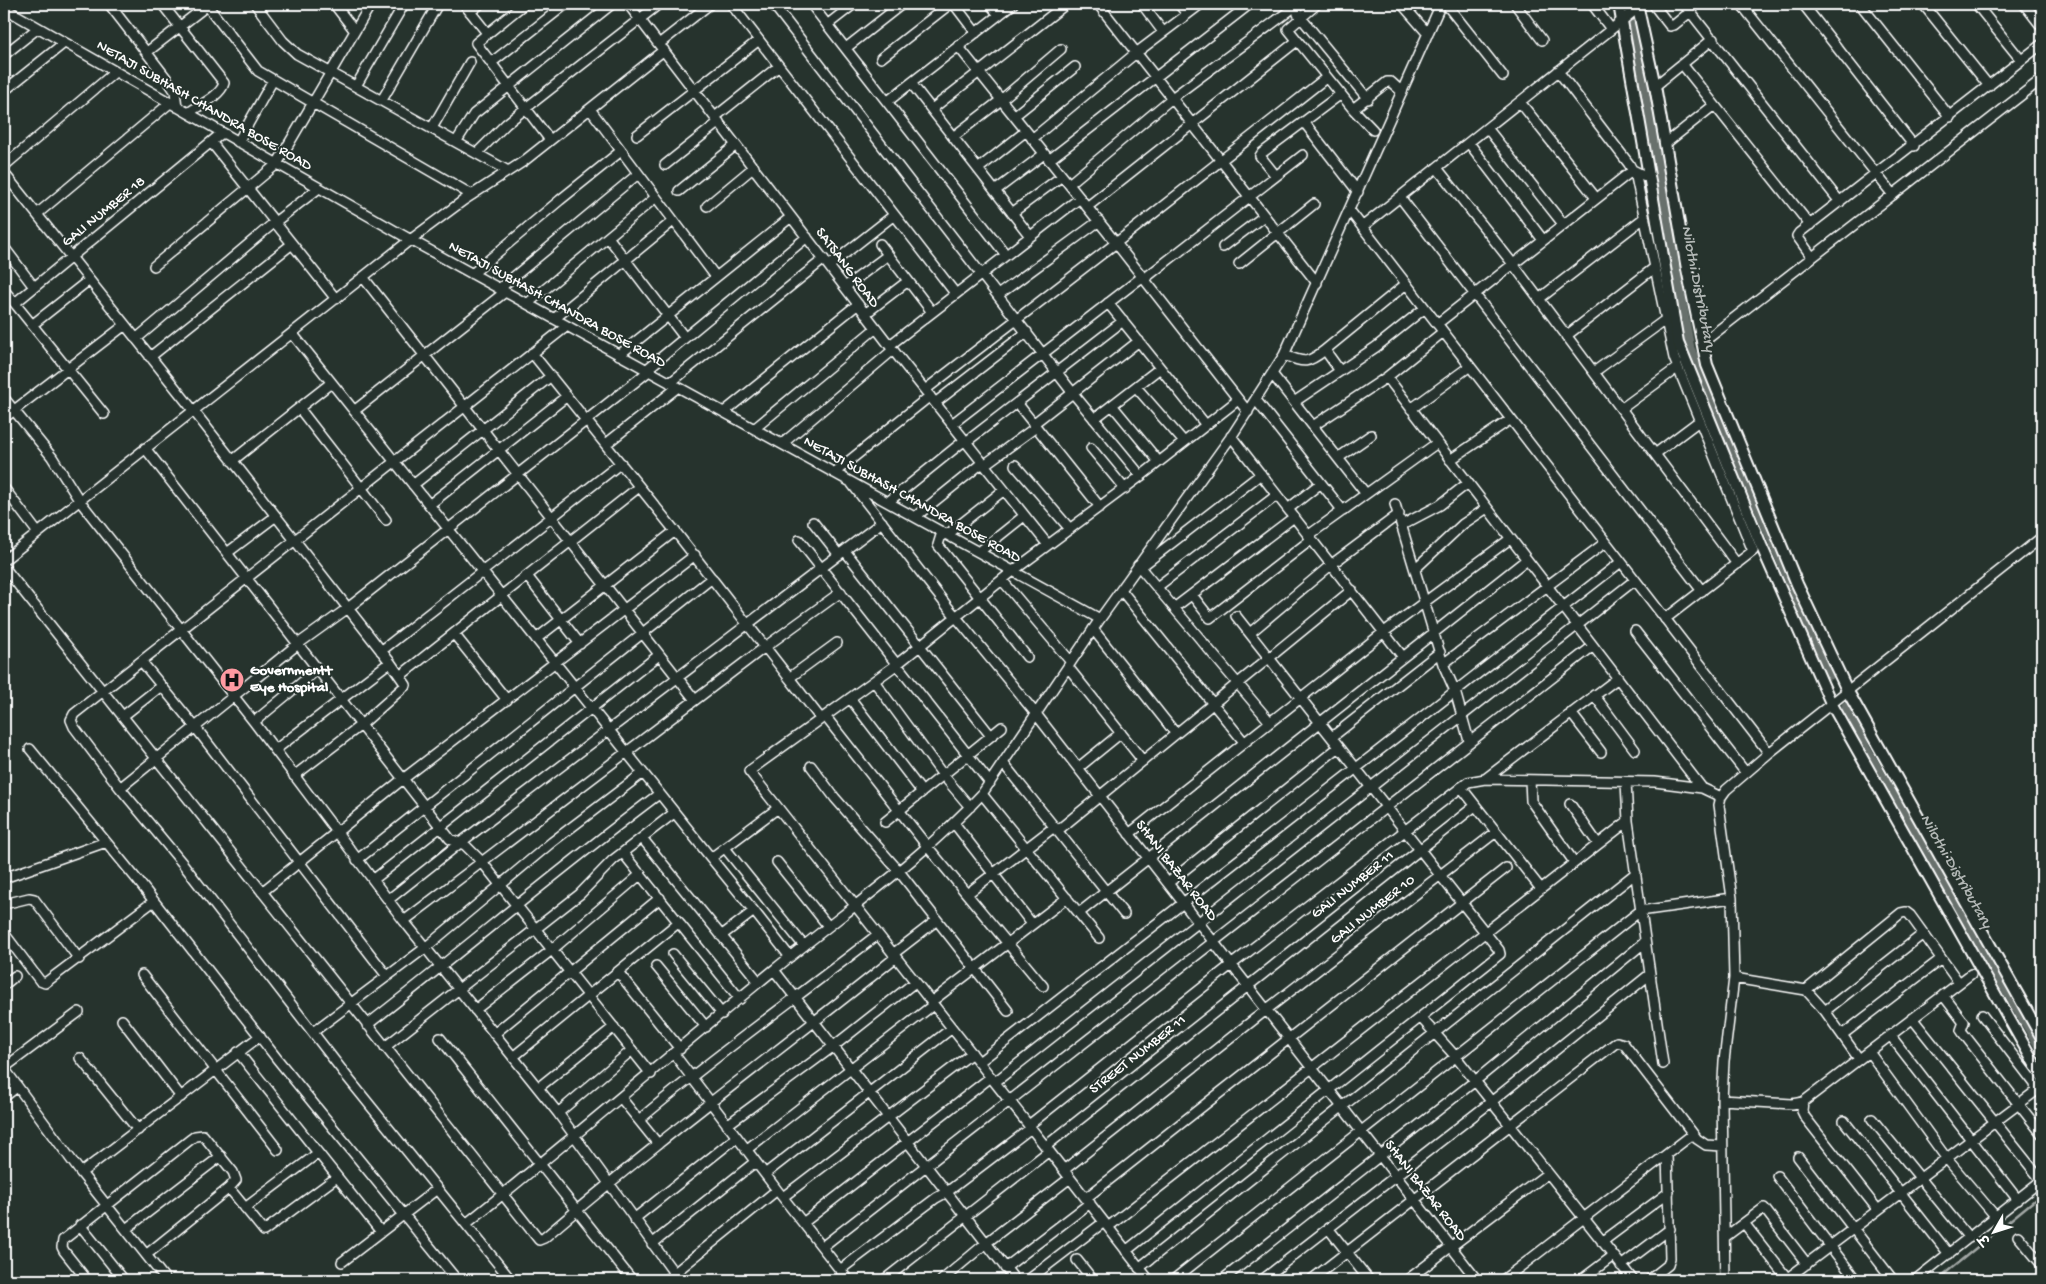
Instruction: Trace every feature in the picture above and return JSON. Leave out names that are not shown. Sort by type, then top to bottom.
[{"type":"street","points":[[37,214],[174,105],[175,91],[109,4]]},
{"type":"street","points":[[162,4],[224,83],[223,88],[188,113]]},
{"type":"street","points":[[147,52],[208,4],[253,65],[273,80],[472,195]]},
{"type":"street","points":[[255,4],[290,48],[508,171]]},
{"type":"street","points":[[334,4],[355,31]]},
{"type":"street","points":[[154,266],[278,164],[371,4]]},
{"type":"street","points":[[356,86],[404,4]]},
{"type":"street","points":[[382,100],[438,4]]},
{"type":"street","points":[[464,4],[487,34]]},
{"type":"street","points":[[470,12],[480,4]]},
{"type":"street","points":[[524,4],[476,43],[550,140]]},
{"type":"street","points":[[492,64],[566,4]]},
{"type":"street","points":[[456,142],[474,114],[612,4]]},
{"type":"street","name":"SATSANG ROAD","points":[[628,4],[891,348],[1048,546]]},
{"type":"street","points":[[477,154],[506,124],[659,4]]},
{"type":"street","points":[[4,560],[410,240],[508,171],[590,109],[710,4]]},
{"type":"street","points":[[731,4],[955,293]]},
{"type":"street","points":[[773,4],[1072,392],[1141,476]]},
{"type":"street","points":[[811,4],[1006,255]]},
{"type":"street","points":[[827,25],[854,4]]},
{"type":"street","points":[[846,48],[902,4]]},
{"type":"street","points":[[881,58],[952,4],[976,33]]},
{"type":"street","points":[[990,4],[999,15]]},
{"type":"street","points":[[887,102],[1013,4]]},
{"type":"street","points":[[932,109],[1066,4]]},
{"type":"street","points":[[1098,4],[1317,283]]},
{"type":"street","points":[[1142,4],[1163,32]]},
{"type":"street","points":[[1179,4],[1188,14]]},
{"type":"street","points":[[978,169],[1029,135],[1201,4]]},
{"type":"street","points":[[995,191],[1047,157],[1250,4]]},
{"type":"street","points":[[1317,4],[1288,28],[1341,94],[1373,130]]},
{"type":"street","points":[[1402,4],[1428,34]]},
{"type":"street","points":[[466,1224],[541,1165],[759,982],[954,824],[982,794],[1120,590],[1139,566],[1273,375],[1350,211],[1441,4]]},
{"type":"street","points":[[1446,4],[1503,76]]},
{"type":"street","points":[[1515,4],[1542,40]]},
{"type":"street","points":[[1592,4],[1611,29]]},
{"type":"street","points":[[1619,4],[1634,10]]},
{"type":"street","points":[[1653,4],[1670,26],[1690,12]]},
{"type":"street","points":[[1684,4],[1840,202]]},
{"type":"street","points":[[1741,4],[1893,195]]},
{"type":"street","points":[[1803,4],[1914,146]]},
{"type":"street","points":[[1860,4],[1950,117]]},
{"type":"street","points":[[1923,4],[1989,86]]},
{"type":"street","points":[[1976,4],[2021,60]]},
{"type":"street","points":[[2024,4],[2042,27]]},
{"type":"street","points":[[1069,184],[1172,98],[1291,6],[1368,99]]},
{"type":"street","name":"NETAJI SUBHASH CHANDRA BOSE ROAD","points":[[4,8],[410,240],[1100,619]]},
{"type":"street","points":[[1362,227],[1634,10]]},
{"type":"street","points":[[1634,10],[1655,86],[1687,269],[1707,365],[1797,584],[1847,690],[2042,1038]]},
{"type":"street","points":[[1634,10],[1649,178],[1678,342],[1757,548]]},
{"type":"street","points":[[4,55],[38,28]]},
{"type":"street","points":[[1655,86],[1713,39]]},
{"type":"street","points":[[637,135],[759,40]]},
{"type":"street","points":[[1087,207],[1297,41]]},
{"type":"street","points":[[4,91],[64,43]]},
{"type":"street","points":[[1812,257],[1797,236],[2042,44]]},
{"type":"street","points":[[958,46],[1248,412]]},
{"type":"street","points":[[953,137],[1001,100],[1061,49]]},
{"type":"street","points":[[432,128],[470,62]]},
{"type":"street","points":[[1682,64],[1810,225]]},
{"type":"street","points":[[665,165],[780,66]]},
{"type":"street","points":[[1014,116],[1075,67]]},
{"type":"street","points":[[1558,71],[1633,170],[1677,368],[1698,421],[1831,703],[2042,1077]]},
{"type":"street","points":[[4,166],[116,72]]},
{"type":"street","points":[[834,472],[930,396],[1017,319],[1327,77]]},
{"type":"street","points":[[1702,343],[2042,79]]},
{"type":"street","points":[[238,142],[273,80]]},
{"type":"street","points":[[1354,109],[1387,82],[1391,82],[1402,92]]},
{"type":"street","points":[[911,83],[1030,236]]},
{"type":"street","points":[[1276,176],[1260,156],[1262,153],[1341,94]]},
{"type":"street","points":[[1520,102],[1596,198]]},
{"type":"street","points":[[1666,144],[1714,104]]},
{"type":"street","points":[[590,109],[716,277]]},
{"type":"street","points":[[1304,122],[1358,192]]},
{"type":"street","points":[[1488,128],[1563,224]]},
{"type":"street","name":"GALI NUMBER 18","points":[[14,303],[222,133]]},
{"type":"street","points":[[211,142],[336,299]]},
{"type":"street","points":[[1469,143],[1543,240]]},
{"type":"street","points":[[679,191],[736,145]]},
{"type":"street","points":[[472,274],[621,151]]},
{"type":"street","points":[[952,424],[1043,352],[1303,155]]},
{"type":"street","points":[[706,206],[754,167]]},
{"type":"street","points":[[1437,168],[1513,264],[1737,564]]},
{"type":"street","points":[[1633,170],[1649,178]]},
{"type":"street","points":[[1313,426],[1387,377],[1475,294],[1633,170]]},
{"type":"street","points":[[4,173],[193,410],[406,685],[361,725],[294,776]]},
{"type":"street","points":[[354,411],[502,290],[638,174]]},
{"type":"street","points":[[1012,213],[1062,176]]},
{"type":"street","points":[[136,338],[275,222],[320,188]]},
{"type":"street","points":[[1400,197],[1702,591]]},
{"type":"street","points":[[527,304],[655,198]]},
{"type":"street","points":[[782,444],[955,293],[1080,198]]},
{"type":"street","points":[[1239,264],[1314,204]]},
{"type":"street","points":[[1350,211],[1769,753]]},
{"type":"street","points":[[606,444],[674,385],[826,263],[894,214]]},
{"type":"street","points":[[1223,248],[1264,216]]},
{"type":"street","points":[[619,355],[791,217]]},
{"type":"street","points":[[1539,299],[1644,218]]},
{"type":"street","points":[[554,319],[673,221]]},
{"type":"street","points":[[998,295],[1099,222]]},
{"type":"street","points":[[608,237],[685,338]]},
{"type":"street","points":[[120,788],[298,644],[348,608],[518,473],[587,421],[807,237]]},
{"type":"street","points":[[150,357],[292,244]]},
{"type":"street","points":[[880,244],[932,312]]},
{"type":"street","points":[[4,247],[34,287]]},
{"type":"street","points":[[845,287],[888,255]]},
{"type":"street","points":[[1566,336],[1654,268]]},
{"type":"street","points":[[363,277],[695,700]]},
{"type":"street","points":[[32,325],[90,280]]},
{"type":"street","points":[[865,314],[908,281]]},
{"type":"street","points":[[1284,355],[1304,362],[1310,361],[1406,284]]},
{"type":"street","points":[[4,290],[104,414]]},
{"type":"street","points":[[1108,303],[1206,425]]},
{"type":"street","points":[[724,412],[858,304]]},
{"type":"street","points":[[1294,402],[1376,347],[1425,308]]},
{"type":"street","points":[[1594,372],[1666,320]]},
{"type":"street","points":[[888,502],[1123,321]]},
{"type":"street","points":[[4,418],[125,325]]},
{"type":"street","points":[[511,1280],[313,1032],[183,864],[120,788],[74,727],[71,720],[74,714],[103,690],[142,662],[181,629],[567,326]]},
{"type":"street","points":[[754,429],[876,328]]},
{"type":"street","points":[[930,396],[1027,332]]},
{"type":"street","points":[[292,333],[790,957]]},
{"type":"street","points":[[915,517],[1034,426],[1072,392],[1139,341]]},
{"type":"street","points":[[1324,350],[1340,372]]},
{"type":"street","points":[[532,353],[676,531],[789,678],[1043,986]]},
{"type":"street","points":[[1411,409],[1470,366]]},
{"type":"street","points":[[1094,419],[1160,368]]},
{"type":"street","points":[[1621,409],[1677,368]]},
{"type":"street","points":[[1273,375],[1366,494]]},
{"type":"street","points":[[413,485],[551,376]]},
{"type":"street","points":[[1387,377],[1702,788]]},
{"type":"street","points":[[232,460],[331,383]]},
{"type":"street","points":[[1136,386],[1184,442]]},
{"type":"street","points":[[429,506],[567,396]]},
{"type":"street","points":[[4,398],[52,457],[79,500],[233,698],[254,722],[404,922],[558,1113],[608,1185],[674,1273]]},
{"type":"street","points":[[1149,1280],[1048,1148],[854,906],[749,771],[896,665],[1013,571],[1124,489],[1238,400]]},
{"type":"street","points":[[1256,400],[1342,511]]},
{"type":"street","points":[[1017,403],[1100,507]]},
{"type":"street","points":[[1112,404],[1159,462]]},
{"type":"street","points":[[300,408],[386,520]]},
{"type":"street","points":[[1450,460],[1511,419]]},
{"type":"street","points":[[1655,454],[1698,421]]},
{"type":"street","points":[[1338,458],[1371,435]]},
{"type":"street","points":[[1231,436],[1403,657]]},
{"type":"street","points":[[1192,595],[1210,618],[1342,511],[1436,443]]},
{"type":"street","points":[[145,448],[450,839],[466,845],[482,862],[651,1074]]},
{"type":"street","points":[[1091,448],[1124,489]]},
{"type":"street","points":[[381,651],[621,463]]},
{"type":"street","points":[[1015,465],[1070,529]]},
{"type":"street","points":[[1139,566],[1260,474]]},
{"type":"street","name":"SHANI BAZAR ROAD","points":[[850,482],[956,618],[1036,714],[1477,1280]]},
{"type":"street","points":[[1288,509],[1321,483]]},
{"type":"street","points":[[1402,525],[1440,505],[1468,483]]},
{"type":"street","points":[[400,676],[572,542],[639,487]]},
{"type":"street","points":[[4,488],[38,533]]},
{"type":"street","points":[[1004,490],[945,534],[938,545],[1027,657]]},
{"type":"street","points":[[1157,587],[1277,495]]},
{"type":"street","points":[[1395,504],[1443,664],[1455,691],[1469,741]]},
{"type":"street","points":[[1415,569],[1463,524],[1487,508]]},
{"type":"street","points":[[1250,633],[1332,564],[1398,514]]},
{"type":"street","points":[[227,553],[276,516]]},
{"type":"street","points":[[979,552],[1024,516]]},
{"type":"street","points":[[1174,608],[1294,517]]},
{"type":"street","points":[[813,522],[842,553],[920,646],[991,736]]},
{"type":"street","points":[[388,900],[882,522]]},
{"type":"street","points":[[536,640],[676,531]]},
{"type":"street","points":[[1724,1280],[1722,1100],[1724,1061],[1734,978],[1732,898],[1719,813],[1721,797],[1734,783],[1769,753],[2042,537]]},
{"type":"street","points":[[1129,834],[1384,632],[1510,539]]},
{"type":"street","points":[[799,540],[990,783]]},
{"type":"street","points":[[1443,664],[1606,542]]},
{"type":"street","points":[[1665,619],[1757,548]]},
{"type":"street","points":[[262,892],[403,779],[555,664],[694,555]]},
{"type":"street","points":[[1079,913],[1526,560]]},
{"type":"street","points":[[979,1062],[1621,562]]},
{"type":"street","points":[[1139,566],[1270,722]]},
{"type":"street","points":[[4,567],[539,1240],[544,1238],[710,1102],[815,1022],[937,920]]},
{"type":"street","points":[[527,576],[580,644]]},
{"type":"street","points":[[358,860],[712,578]]},
{"type":"street","points":[[1002,580],[1143,761]]},
{"type":"street","points":[[803,1223],[1198,922],[1635,580]]},
{"type":"street","points":[[1120,590],[1244,742]]},
{"type":"street","points":[[967,894],[1026,848],[1056,829],[1100,796],[1352,590]]},
{"type":"street","points":[[404,922],[765,647],[841,592]]},
{"type":"street","points":[[1126,1251],[1498,956],[1499,950],[1236,616]]},
{"type":"street","points":[[1093,629],[1176,734]]},
{"type":"street","points":[[1635,631],[1746,773]]},
{"type":"street","points":[[454,634],[507,700]]},
{"type":"street","points":[[789,678],[836,643]]},
{"type":"street","points":[[822,1247],[1385,806],[1593,646]]},
{"type":"street","points":[[1332,737],[1440,652]]},
{"type":"street","points":[[373,880],[659,654]]},
{"type":"street","points":[[142,662],[196,728],[388,976]]},
{"type":"street","points":[[275,750],[390,662]]},
{"type":"street","points":[[254,722],[318,669]]},
{"type":"street","points":[[1485,778],[1618,678]]},
{"type":"street","points":[[874,681],[970,807]]},
{"type":"street","points":[[123,716],[161,686]]},
{"type":"street","points":[[1594,696],[1635,750]]},
{"type":"street","points":[[850,698],[922,792]]},
{"type":"street","points":[[1571,713],[1601,752]]},
{"type":"street","points":[[885,822],[1002,727]]},
{"type":"street","points":[[1078,768],[1121,733]]},
{"type":"street","points":[[1168,883],[1339,747]]},
{"type":"street","points":[[30,749],[457,1280]]},
{"type":"street","points":[[1003,763],[1124,914]]},
{"type":"street","points":[[811,766],[835,798],[898,870],[1008,1011]]},
{"type":"street","points":[[313,1032],[426,948],[552,842],[643,773]]},
{"type":"street","points":[[840,1270],[936,1198],[947,1192],[1231,965],[1468,782],[1485,778],[1655,782],[1702,788],[1721,797]]},
{"type":"street","points":[[1530,780],[1531,801],[1574,862]]},
{"type":"street","points":[[1626,782],[1628,821],[1663,1064]]},
{"type":"street","points":[[1462,787],[1541,888]]},
{"type":"street","points":[[367,1025],[441,968],[588,848],[660,794]]},
{"type":"street","points":[[982,794],[1098,938]]},
{"type":"street","points":[[1570,804],[1598,844]]},
{"type":"street","name":"GALI NUMBER 11","points":[[1248,986],[1475,806]]},
{"type":"street","points":[[711,858],[778,808]]},
{"type":"street","points":[[385,1047],[580,894],[623,853],[674,813]]},
{"type":"street","points":[[1028,1280],[1106,1224],[1628,821]]},
{"type":"street","points":[[954,824],[1032,924]]},
{"type":"street","name":"GALI NUMBER 10","points":[[942,1280],[1266,1010],[1496,832]]},
{"type":"street","points":[[642,838],[759,982]]},
{"type":"street","points":[[4,878],[106,842]]},
{"type":"street","points":[[725,848],[804,946]]},
{"type":"street","points":[[623,853],[740,999]]},
{"type":"street","points":[[777,862],[828,926]]},
{"type":"street","points":[[1005,1268],[1288,1038],[1506,868]]},
{"type":"street","points":[[1139,1268],[1636,873]]},
{"type":"street","points":[[475,1010],[553,949],[641,874]]},
{"type":"street","points":[[494,1034],[660,898]]},
{"type":"street","points":[[746,1150],[852,1070],[1008,943],[1067,898]]},
{"type":"street","points":[[1173,1280],[1640,911],[1732,898]]},
{"type":"street","points":[[4,904],[34,899],[79,959]]},
{"type":"street","points":[[4,933],[42,983],[48,982],[154,901]]},
{"type":"street","points":[[721,936],[754,911]]},
{"type":"street","points":[[1806,990],[1901,913],[1906,912],[1959,983]]},
{"type":"street","points":[[513,1057],[679,922]]},
{"type":"street","points":[[1825,1011],[1923,934]]},
{"type":"street","points":[[639,1120],[690,1076],[797,998],[877,935]]},
{"type":"street","points":[[1222,1280],[1475,1081],[1645,942]]},
{"type":"street","points":[[672,954],[722,1014]]},
{"type":"street","points":[[1842,1035],[1941,959]]},
{"type":"street","points":[[656,966],[706,1027]]},
{"type":"street","points":[[774,970],[1015,1280]]},
{"type":"street","points":[[618,972],[677,1052],[690,1076],[848,1280]]},
{"type":"street","points":[[1722,1100],[1792,1104],[1803,1102],[1970,974]]},
{"type":"street","points":[[142,975],[278,1150]]},
{"type":"street","points":[[1262,1280],[1492,1102],[1649,975]]},
{"type":"street","points":[[4,985],[15,976]]},
{"type":"street","points":[[1734,978],[1806,990],[1825,1011],[1859,1060]]},
{"type":"street","points":[[727,1125],[834,1046],[915,982]]},
{"type":"street","name":"STREET NUMBER 11","points":[[884,1280],[966,1217],[1248,986]]},
{"type":"street","points":[[1943,995],[1964,1022],[1961,1030],[1963,1033],[2042,1134]]},
{"type":"street","points":[[80,1012],[4,1068],[81,1173],[166,1280]]},
{"type":"street","points":[[1744,1223],[1786,1279],[2036,1091],[2035,1084],[1982,1016]]},
{"type":"street","points":[[1421,1018],[1456,1057],[1632,1280]]},
{"type":"street","points":[[1912,1018],[2042,1181],[1915,1280]]},
{"type":"street","points":[[122,1020],[180,1097]]},
{"type":"street","points":[[538,1088],[614,1027]]},
{"type":"street","points":[[765,1174],[952,1028]]},
{"type":"street","points":[[81,1173],[260,1036]]},
{"type":"street","points":[[1890,1036],[2018,1200]]},
{"type":"street","points":[[440,1038],[632,1280]]},
{"type":"street","points":[[1311,1280],[1617,1042],[1621,1042],[1697,1139],[1706,1144],[1722,1146]]},
{"type":"street","points":[[558,1113],[632,1050]]},
{"type":"street","points":[[238,1052],[381,1232]]},
{"type":"street","points":[[1869,1052],[1947,1158],[1996,1217]]},
{"type":"street","points":[[666,1280],[972,1053]]},
{"type":"street","points":[[80,1058],[138,1130]]},
{"type":"street","points":[[4,1097],[17,1087]]},
{"type":"street","points":[[621,1098],[658,1144]]},
{"type":"street","points":[[1803,1102],[1802,1110],[1805,1117],[1878,1210]]},
{"type":"street","points":[[1872,1119],[1969,1238]]},
{"type":"street","points":[[1844,1121],[1902,1192],[1949,1254]]},
{"type":"street","points":[[87,1280],[62,1247],[63,1240],[195,1136],[203,1134],[235,1176],[234,1182],[146,1255]]},
{"type":"street","points":[[1503,1280],[1693,1134]]},
{"type":"street","points":[[634,1219],[737,1137]]},
{"type":"street","points":[[245,1208],[318,1153]]},
{"type":"street","points":[[1649,1280],[1668,1265],[1670,1229],[1667,1154]]},
{"type":"street","points":[[126,1229],[221,1156]]},
{"type":"street","points":[[1798,1157],[1894,1280]]},
{"type":"street","points":[[652,1244],[755,1162]]},
{"type":"street","points":[[1407,1280],[1548,1173]]},
{"type":"street","points":[[229,1188],[264,1231],[337,1176]]},
{"type":"street","points":[[1777,1176],[1856,1280]]},
{"type":"street","points":[[342,1262],[438,1189]]},
{"type":"street","points":[[1602,1242],[1669,1192]]},
{"type":"street","points":[[1725,1237],[1761,1208],[1767,1209],[1807,1264]]},
{"type":"street","points":[[80,1225],[124,1280]]},
{"type":"street","points":[[1328,1228],[1370,1280]]},
{"type":"street","points":[[1621,1266],[1670,1229]]},
{"type":"street","points":[[2018,1236],[2042,1265]]},
{"type":"street","points":[[1582,1280],[1614,1256]]},
{"type":"street","points":[[1077,1260],[1092,1280]]},
{"type":"waterway","name":"Nilothi Distributary","points":[[1630,4],[1690,348],[1830,675]]},
{"type":"waterway","name":"Nilothi Distributary","points":[[1846,706],[1866,749],[2042,1051]]},
{"type":"waterway","points":[[1937,1280],[2042,1194]]},
{"type":"place","name":"Governmentt Eye Hospital","points":[[232,680]]}]
